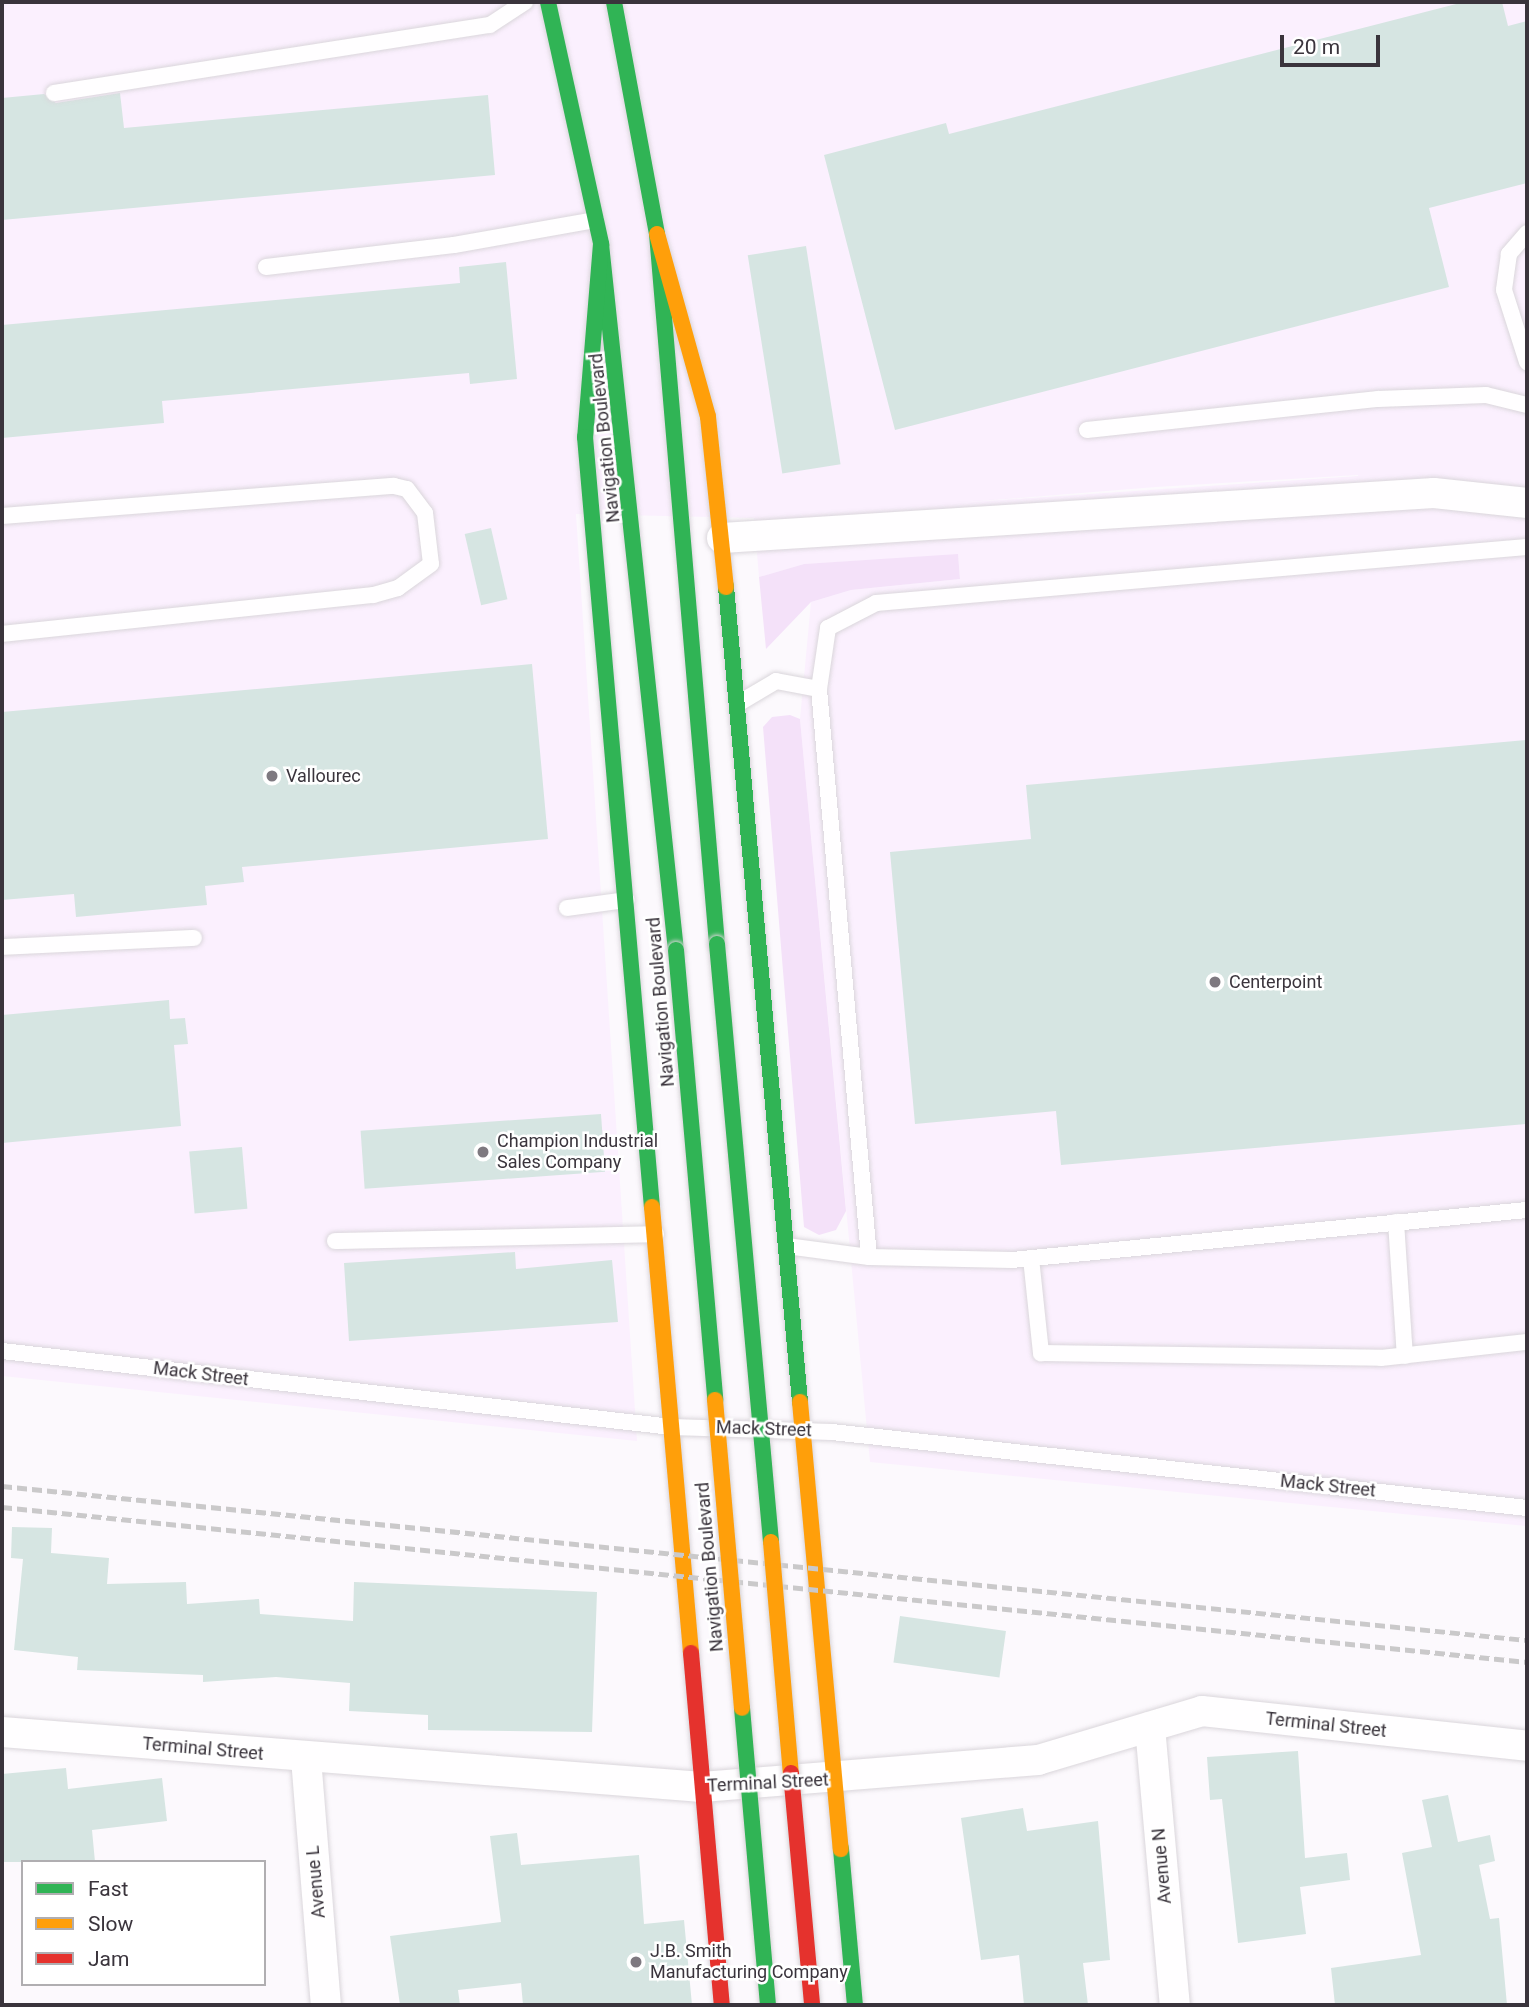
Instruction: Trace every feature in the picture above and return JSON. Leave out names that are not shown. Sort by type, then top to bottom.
[{"type":"main road","name":"Navigation Boulevard","points":[[548,2],[601,244],[676,950],[768,2005]]},
{"type":"main road","points":[[614,2],[657,234],[708,417],[722,538],[855,2005]]},
{"type":"main road","points":[[657,234],[717,944],[812,2005]]},
{"type":"main road","points":[[601,244],[585,437],[722,2005]]},
{"type":"street","points":[[722,538],[1434,493],[1527,503]]},
{"type":"street","name":"Terminal Street","points":[[2,1732],[306,1758],[702,1787],[836,1779],[1038,1760],[1202,1712],[1527,1746]]},
{"type":"street","name":"Avenue N","points":[[1150,1727],[1175,2005]]},
{"type":"street","name":"Avenue L","points":[[306,1758],[326,2005]]},
{"type":"lane","points":[[54,93],[490,25],[525,2]]},
{"type":"lane","points":[[266,267],[454,246],[596,220]]},
{"type":"lane","points":[[1527,233],[1509,254],[1504,290],[1527,362]]},
{"type":"lane","points":[[1087,430],[1378,399],[1486,395],[1527,405]]},
{"type":"lane","points":[[2,516],[394,486],[407,489],[425,513],[431,564],[398,588],[373,594],[2,634]]},
{"type":"lane","points":[[869,1257],[819,689],[828,628],[876,603],[1527,547]]},
{"type":"lane","points":[[737,705],[776,681],[819,689]]},
{"type":"lane","points":[[567,908],[626,900]]},
{"type":"lane","points":[[2,947],[194,938]]},
{"type":"lane","points":[[786,1245],[869,1257],[1031,1258],[1527,1210]]},
{"type":"lane","points":[[1396,1222],[1405,1356]]},
{"type":"lane","points":[[335,1241],[656,1234]]},
{"type":"lane","points":[[1031,1258],[1041,1353],[1405,1356],[1527,1342]]},
{"type":"lane","name":"Mack Street","points":[[2,1351],[672,1427],[803,1429],[1527,1508]]},
{"type":"shaded area","points":[[2,2],[1527,2],[1527,1526],[870,1462],[800,719],[811,602],[851,590],[960,579],[958,555],[804,564],[759,577],[754,518],[576,514],[637,1441],[2,1376]],"holes":[[[1358,476],[955,503],[1156,487]]]},
{"type":"shaded area","points":[[958,554],[960,579],[851,590],[811,602],[766,649],[759,577],[804,564]]},
{"type":"shaded area","points":[[790,715],[800,719],[846,1211],[836,1230],[819,1235],[804,1227],[763,727],[772,717]]},
{"type":"building","points":[[1464,2],[1502,2],[1508,26],[1527,21],[1527,183],[1429,208],[1449,287],[895,430],[824,155],[946,123],[949,134]]},
{"type":"building","points":[[120,93],[124,128],[488,95],[495,175],[2,220],[2,98],[44,94],[56,103]]},
{"type":"building","points":[[806,246],[841,464],[782,474],[748,255]]},
{"type":"building","points":[[506,262],[517,379],[470,384],[469,373],[162,401],[164,423],[2,438],[2,325],[460,283],[459,267]]},
{"type":"building","points":[[491,528],[507,599],[481,605],[465,534]]},
{"type":"building","name":"Vallourec","points":[[532,664],[548,839],[242,867],[244,882],[205,886],[207,905],[76,917],[74,894],[2,900],[2,712]]},
{"type":"building","name":"Centerpoint","points":[[1527,740],[1527,1124],[1061,1165],[1056,1111],[915,1124],[890,852],[1031,839],[1026,785]]},
{"type":"building","points":[[169,1000],[170,1019],[185,1018],[188,1044],[174,1045],[181,1126],[2,1143],[2,1015]]},
{"type":"building","name":"Champion Industrial Sales Company","points":[[601,1114],[605,1172],[365,1189],[361,1131]]},
{"type":"building","points":[[242,1147],[247,1209],[195,1213],[189,1152]]},
{"type":"building","points":[[515,1252],[516,1269],[612,1260],[618,1322],[349,1341],[344,1263]]},
{"type":"building","points":[[12,1527],[52,1528],[51,1553],[109,1558],[107,1584],[186,1582],[187,1604],[259,1599],[260,1614],[353,1621],[354,1582],[597,1592],[592,1732],[428,1730],[428,1715],[349,1711],[350,1683],[276,1677],[203,1682],[203,1675],[77,1670],[78,1657],[14,1650],[23,1559],[11,1558]]},
{"type":"building","points":[[900,1616],[1006,1631],[999,1677],[893,1663]]},
{"type":"building","points":[[1298,1751],[1305,1858],[1347,1853],[1350,1880],[1300,1887],[1306,1934],[1238,1943],[1222,1799],[1210,1800],[1207,1757]]},
{"type":"building","points":[[66,1768],[68,1789],[162,1778],[167,1821],[92,1830],[95,1860],[2,1862],[2,1774]]},
{"type":"building","points":[[1448,1795],[1458,1842],[1490,1835],[1495,1861],[1479,1865],[1490,1919],[1499,1918],[1507,2005],[1335,2005],[1331,1968],[1421,1955],[1402,1853],[1432,1847],[1422,1800]]},
{"type":"building","points":[[1023,1808],[1027,1831],[1098,1821],[1110,1960],[1083,1963],[1088,2005],[1024,2005],[1019,1955],[981,1960],[961,1818]]},
{"type":"building","points":[[517,1833],[521,1865],[639,1855],[644,1924],[684,1920],[692,2005],[523,2005],[521,1983],[458,1990],[460,2005],[400,2005],[390,1936],[501,1922],[490,1836]]},
{"type":"railway","points":[[2,1486],[1527,1640]]},
{"type":"railway","points":[[2,1507],[1527,1662]]},
{"type":"traffic: fast","points":[[548,2],[601,244],[676,950]]},
{"type":"traffic: fast","points":[[614,2],[657,234],[717,944]]},
{"type":"traffic: fast","points":[[601,244],[585,437],[652,1207]]},
{"type":"traffic: fast","points":[[726,587],[800,1402]]},
{"type":"traffic: fast","points":[[717,944],[771,1542]]},
{"type":"traffic: fast","points":[[676,950],[715,1400]]},
{"type":"traffic: fast","points":[[742,1708],[768,2005]]},
{"type":"traffic: fast","points":[[841,1849],[855,2005]]},
{"type":"traffic: slow","points":[[657,234],[708,417],[726,587]]},
{"type":"traffic: slow","points":[[652,1207],[691,1653]]},
{"type":"traffic: slow","points":[[715,1400],[742,1708]]},
{"type":"traffic: slow","points":[[800,1402],[841,1849]]},
{"type":"traffic: slow","points":[[771,1542],[791,1773]]},
{"type":"traffic: jam","points":[[691,1653],[722,2005]]},
{"type":"traffic: jam","points":[[791,1773],[812,2005]]},
{"type":"place","name":"Vallourec","points":[[272,776]]},
{"type":"place","name":"Centerpoint","points":[[1215,982]]},
{"type":"place","name":"Champion Industrial Sales Company","points":[[483,1152]]},
{"type":"place","name":"J.B. Smith Manufacturing Company","points":[[636,1962]]}]
